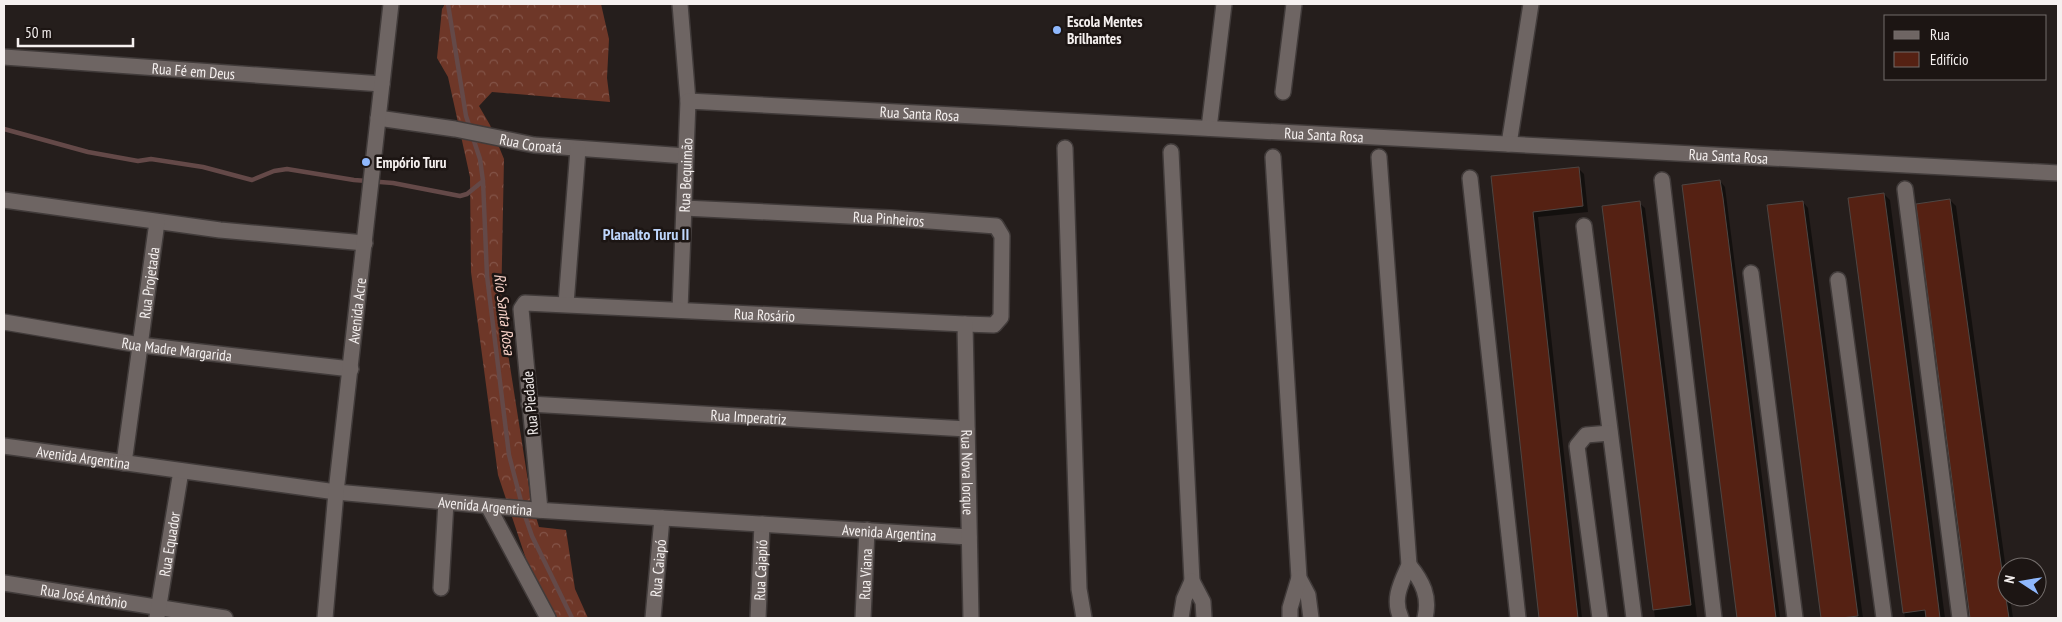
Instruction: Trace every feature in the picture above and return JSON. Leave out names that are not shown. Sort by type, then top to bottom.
[{"type":"street","name":"Avenida Acre","points":[[325,618],[336,492],[391,4]]},
{"type":"street","points":[[680,4],[688,101]]},
{"type":"street","points":[[1209,128],[1224,4]]},
{"type":"street","points":[[1283,92],[1294,4]]},
{"type":"street","points":[[1509,144],[1531,4]]},
{"type":"street","name":"Rua Fé em Deus","points":[[4,57],[382,84]]},
{"type":"street","name":"Rua Santa Rosa","points":[[688,101],[2058,173]]},
{"type":"street","name":"Rua Bequimão","points":[[680,310],[688,101]]},
{"type":"street","name":"Rua Coroatá","points":[[378,118],[455,129],[489,137],[578,149],[686,156]]},
{"type":"street","points":[[1065,148],[1079,589],[1084,618]]},
{"type":"street","points":[[566,304],[578,149]]},
{"type":"street","points":[[1171,152],[1192,581],[1203,602],[1204,618]]},
{"type":"street","points":[[1273,157],[1299,578],[1290,608],[1290,618]]},
{"type":"street","points":[[1378,157],[1409,565],[1396,597],[1397,609],[1401,618]]},
{"type":"street","points":[[1470,178],[1518,618]]},
{"type":"street","points":[[1662,180],[1714,618]]},
{"type":"street","points":[[1905,189],[1960,618]]},
{"type":"street","points":[[4,200],[220,230],[365,243]]},
{"type":"street","name":"Rua Pinheiros","points":[[684,208],[890,218],[996,226],[1002,236],[1001,317],[999,322]]},
{"type":"street","name":"Rua Projetada","points":[[124,463],[157,222]]},
{"type":"street","points":[[1584,226],[1634,618]]},
{"type":"street","points":[[1751,273],[1795,618]]},
{"type":"street","points":[[1838,280],[1884,618]]},
{"type":"street","name":"Rua Piedade","points":[[530,302],[525,302],[521,309],[537,510]]},
{"type":"street","name":"Rua Rosário","points":[[530,302],[965,324],[994,325],[999,322]]},
{"type":"street","name":"Rua Madre Margarida","points":[[4,322],[140,345],[351,369]]},
{"type":"street","name":"Rua Nova Iorque","points":[[965,324],[971,618]]},
{"type":"street","name":"Rua Imperatriz","points":[[530,404],[967,429]]},
{"type":"street","points":[[1600,618],[1577,446],[1586,435],[1610,433]]},
{"type":"street","name":"Avenida Argentina","points":[[4,446],[336,492],[505,508],[969,537]]},
{"type":"street","name":"Rua Equador","points":[[158,613],[181,471]]},
{"type":"street","points":[[441,588],[446,502]]},
{"type":"street","points":[[488,506],[548,618]]},
{"type":"street","name":"Rua Caiapó","points":[[653,618],[662,518]]},
{"type":"street","name":"Rua Cajapió","points":[[758,618],[762,524]]},
{"type":"street","name":"Rua Viana","points":[[862,618],[867,530]]},
{"type":"street","points":[[1409,565],[1420,578],[1426,591],[1428,606],[1425,618]]},
{"type":"street","points":[[1299,578],[1308,595],[1311,618]]},
{"type":"street","points":[[1181,618],[1184,599],[1192,581]]},
{"type":"street","name":"Rua José Antônio","points":[[4,583],[158,613],[225,618]]},
{"type":"green space","points":[[445,4],[601,4],[609,39],[607,78],[610,102],[492,92],[479,106],[490,125],[504,159],[501,309],[531,500],[539,527],[566,530],[575,589],[588,618],[557,618],[527,562],[498,475],[471,272],[470,177],[448,77],[437,58],[442,9]]},
{"type":"building","points":[[1579,167],[1583,206],[1533,212],[1578,618],[1539,618],[1491,176]]},
{"type":"building","points":[[1720,180],[1776,618],[1737,618],[1682,185]]},
{"type":"building","points":[[1884,193],[1940,618],[1926,618],[1925,610],[1903,613],[1848,198]]},
{"type":"building","points":[[1950,199],[2000,557],[1997,557],[1997,607],[2007,607],[2009,618],[1970,618],[1916,204]]},
{"type":"building","points":[[1640,201],[1691,605],[1653,610],[1602,206]]},
{"type":"building","points":[[1803,201],[1858,616],[1841,618],[1821,618],[1767,205]]},
{"type":"waterway","name":"Rio Santa Rosa","points":[[448,4],[466,116],[470,128]]},
{"type":"waterway","points":[[4,129],[88,152],[138,161],[151,159],[203,167],[252,180],[274,171],[287,169],[354,180],[393,183],[460,196],[467,194],[483,181]]},
{"type":"waterway","name":"Rio Santa Rosa","points":[[472,135],[480,159],[483,181],[487,276],[509,455],[522,505]]},
{"type":"waterway","name":"Rio Santa Rosa","points":[[524,513],[532,536],[572,618]]},
{"type":"place","name":"Escola Mentes Brilhantes","points":[[1057,30]]},
{"type":"place","name":"Empório Turu","points":[[366,162]]},
{"type":"district","name":"Planalto Turu II","points":[[646,234]]}]
